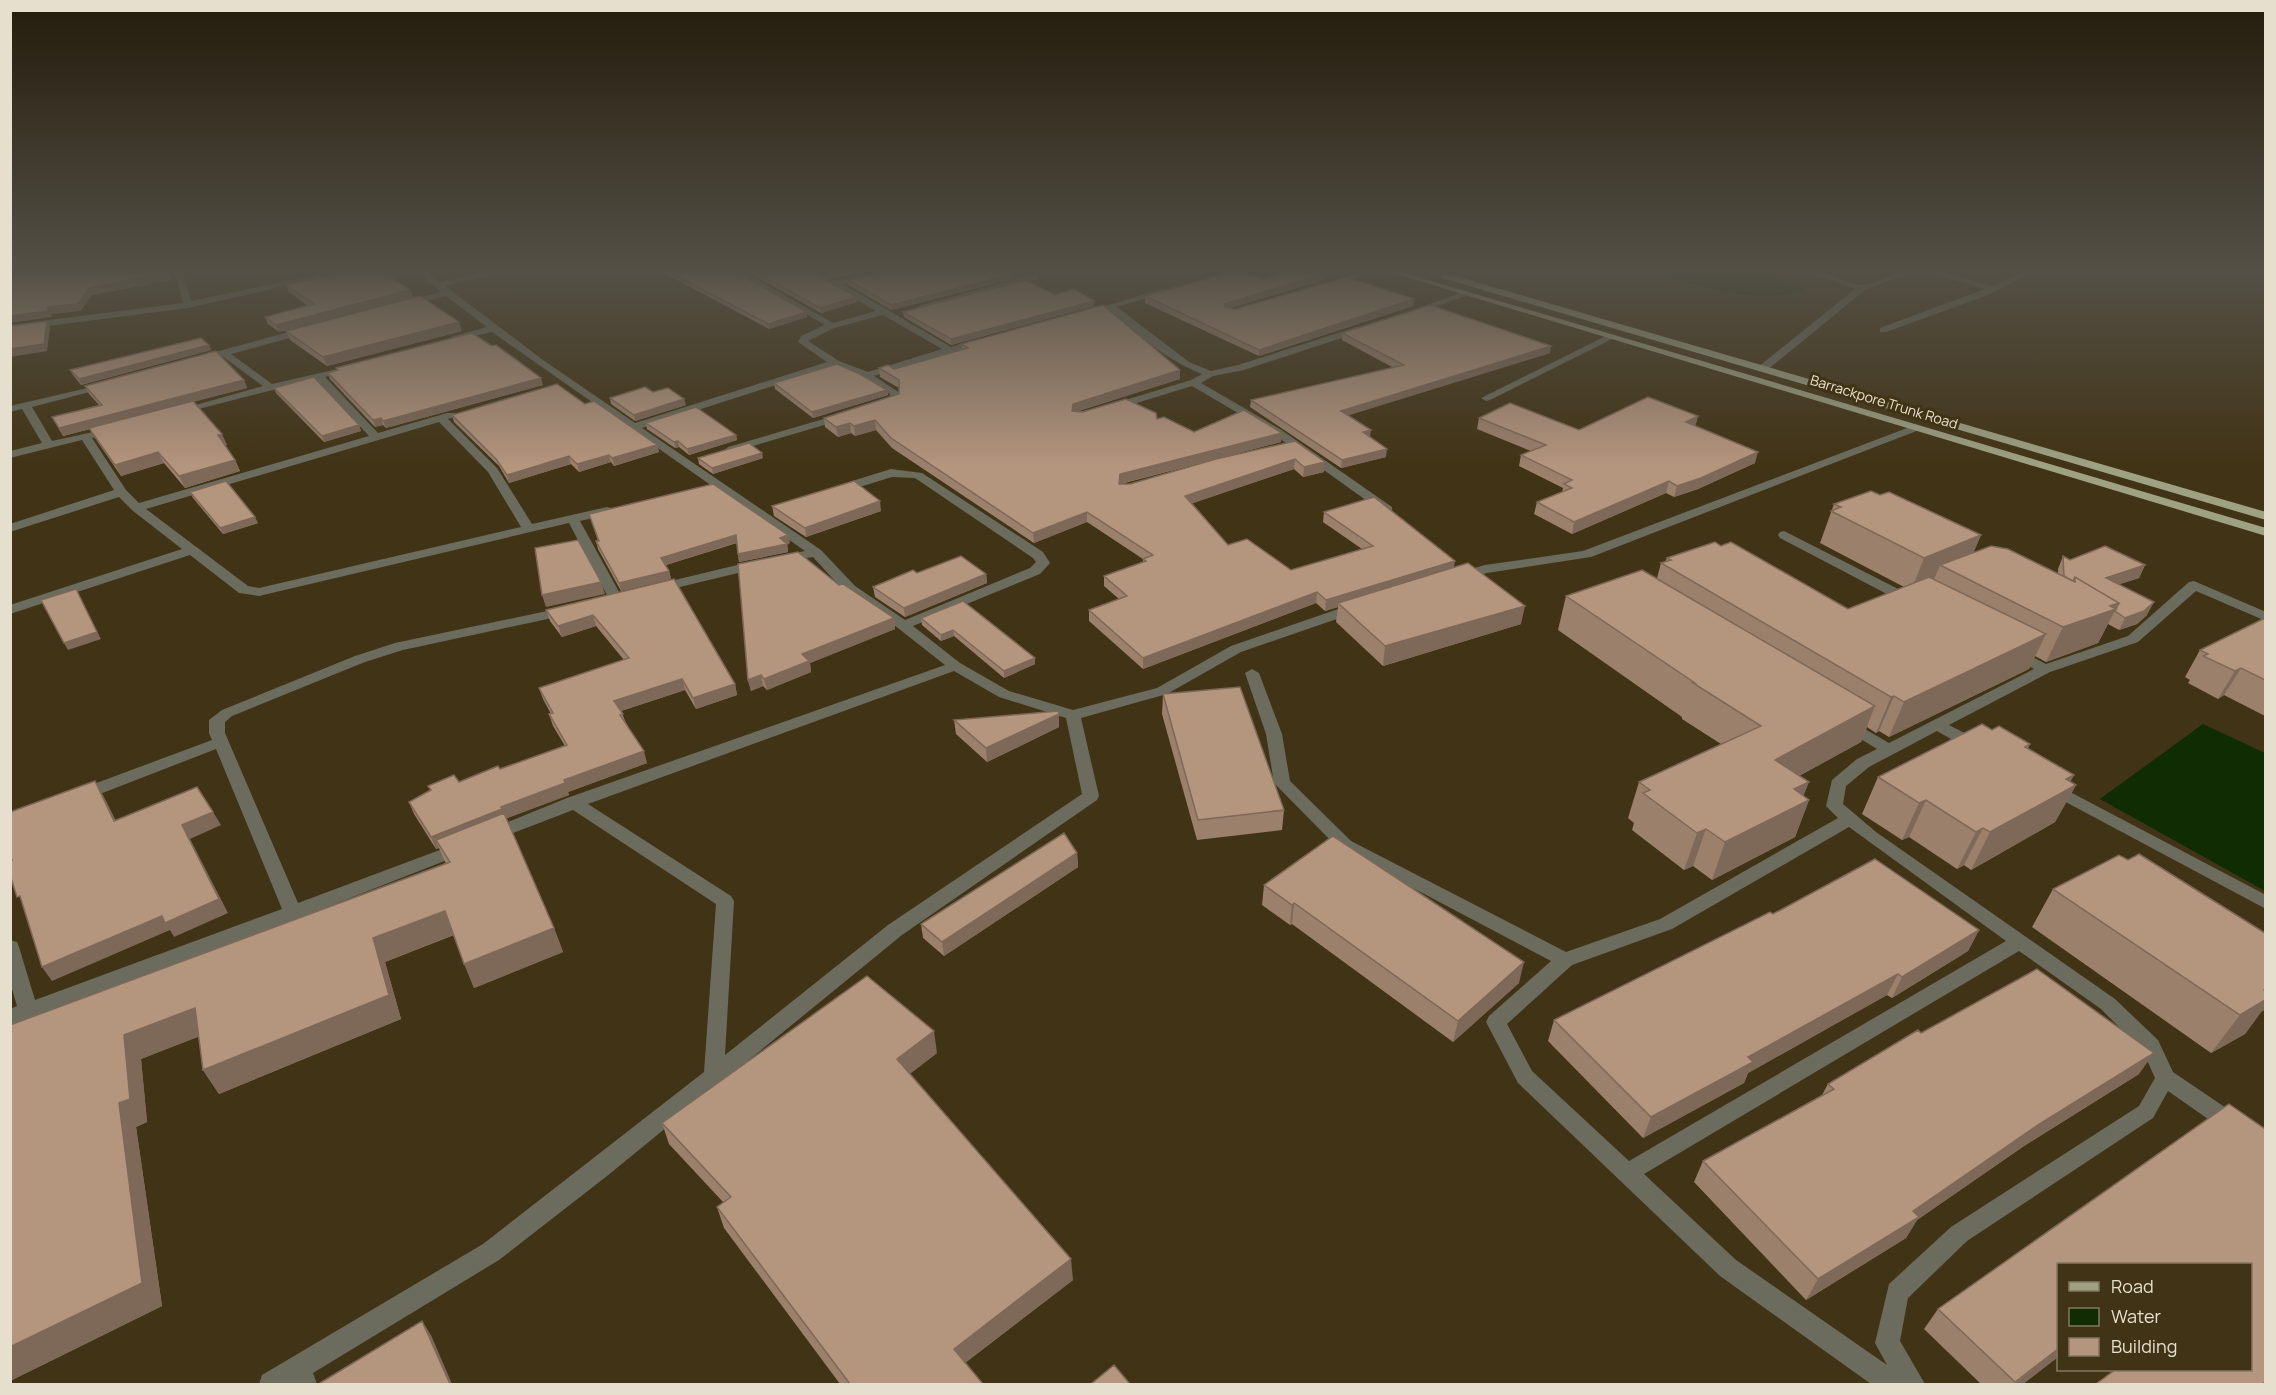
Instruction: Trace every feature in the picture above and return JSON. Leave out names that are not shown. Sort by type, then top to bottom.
[{"type":"main road","name":"Barrackpore Trunk Road","points":[[1608,336],[2265,532]]},
{"type":"main road","name":"Barrackpore Trunk Road","points":[[1649,336],[2265,516]]},
{"type":"street","points":[[190,362],[286,336]]},
{"type":"street","points":[[440,343],[465,336]]},
{"type":"street","points":[[505,336],[563,384],[690,461],[717,485],[816,553],[850,589],[894,618],[955,666],[1004,694],[1073,715],[1162,691],[1236,649],[1367,604]]},
{"type":"street","points":[[808,336],[804,338],[803,342],[835,363],[866,375],[895,393],[895,399],[871,408]]},
{"type":"street","points":[[926,336],[950,350]]},
{"type":"street","points":[[1148,336],[1185,364],[1209,375]]},
{"type":"street","points":[[1100,411],[1195,382],[1209,375],[1240,368],[1340,336]]},
{"type":"street","points":[[1762,369],[1803,336]]},
{"type":"street","points":[[1486,398],[1611,337]]},
{"type":"street","points":[[866,375],[992,338]]},
{"type":"street","points":[[224,353],[270,387]]},
{"type":"street","points":[[633,427],[835,363]]},
{"type":"street","points":[[172,413],[362,364]]},
{"type":"street","points":[[318,375],[376,437]]},
{"type":"street","points":[[1195,382],[1197,387],[1296,444],[1401,520]]},
{"type":"street","points":[[10,410],[111,384]]},
{"type":"street","points":[[26,406],[49,445]]},
{"type":"street","points":[[137,508],[462,412]]},
{"type":"street","points":[[717,453],[860,412]]},
{"type":"street","points":[[441,418],[493,470],[528,529]]},
{"type":"street","points":[[10,455],[118,428]]},
{"type":"street","points":[[1445,581],[1463,571],[1586,554],[1916,428]]},
{"type":"street","points":[[85,436],[122,492],[137,508],[243,590],[259,592],[617,508]]},
{"type":"street","points":[[1275,449],[1296,444]]},
{"type":"street","points":[[825,494],[891,473],[918,475],[1038,555],[1043,563],[1035,571],[902,626]]},
{"type":"street","points":[[695,490],[717,485]]},
{"type":"street","points":[[10,528],[122,492]]},
{"type":"street","points":[[759,514],[781,507]]},
{"type":"street","points":[[573,519],[622,597],[752,565],[816,553]]},
{"type":"street","points":[[1784,535],[1914,600]]},
{"type":"street","points":[[10,610],[192,550]]},
{"type":"street","points":[[2265,617],[2194,585],[2133,639],[2045,669],[1863,763],[1838,784],[1834,806],[1870,836],[2108,1004],[2151,1046],[2165,1078],[2265,1147]]},
{"type":"street","points":[[293,913],[221,742],[215,726],[217,720],[227,712],[360,659],[400,646],[583,607]]},
{"type":"street","points":[[2105,632],[2124,642]]},
{"type":"street","points":[[2003,648],[2045,669]]},
{"type":"street","points":[[10,946],[19,1013],[391,876],[573,802],[679,767],[955,666]]},
{"type":"street","points":[[1252,673],[1274,734],[1282,783],[1345,845],[1565,960]]},
{"type":"street","points":[[271,1384],[302,1376],[491,1252],[895,930],[1091,796],[1073,715]]},
{"type":"street","points":[[1839,719],[1889,750]]},
{"type":"street","points":[[1937,725],[1988,753]]},
{"type":"street","points":[[66,801],[221,742]]},
{"type":"street","points":[[2039,780],[2265,903]]},
{"type":"street","points":[[573,802],[725,901],[714,1076]]},
{"type":"street","points":[[1850,819],[1666,924],[1565,960],[1497,1022],[1526,1077],[1728,1268],[1892,1384]]},
{"type":"street","points":[[1627,1173],[2020,942]]},
{"type":"street","points":[[1913,1384],[1887,1343],[1897,1292],[1959,1234],[2146,1112],[2165,1078]]},
{"type":"water","points":[[2203,724],[2265,753],[2265,891],[2100,799]]},
{"type":"building","points":[[10,336],[45,336],[44,344],[10,349]]},
{"type":"building","points":[[293,336],[404,336],[323,357]]},
{"type":"building","points":[[460,336],[477,336],[492,346],[496,345],[541,378],[383,421],[381,418],[373,420],[328,373],[338,370],[336,368]]},
{"type":"building","points":[[946,336],[962,336],[951,339]]},
{"type":"building","points":[[991,336],[1140,336],[1180,370],[1073,404],[1072,411],[1082,412],[1126,399],[1156,413],[1157,419],[1164,417],[1194,432],[1244,410],[1282,433],[1120,474],[1119,484],[1130,484],[1216,459],[1295,441],[1325,462],[1304,467],[1295,459],[1185,496],[1228,545],[1247,539],[1291,570],[1373,546],[1324,512],[1374,497],[1455,561],[1326,600],[1317,592],[1143,658],[1089,610],[1127,596],[1104,576],[1146,561],[1143,559],[1153,555],[1087,512],[1033,533],[891,438],[875,420],[854,426],[850,423],[836,427],[824,418],[899,394],[899,380],[879,368],[888,365],[894,369],[968,348],[962,344]]},
{"type":"building","points":[[1230,336],[1301,336],[1259,350]]},
{"type":"building","points":[[1348,336],[1522,336],[1551,346],[1341,411],[1371,430],[1363,432],[1387,449],[1342,460],[1251,400],[1404,365]]},
{"type":"building","points":[[201,338],[209,345],[79,379],[70,370]]},
{"type":"building","points":[[216,351],[244,380],[59,428],[52,417],[102,405],[85,386]]},
{"type":"building","points":[[837,364],[887,390],[812,412],[774,383]]},
{"type":"building","points":[[314,377],[359,425],[322,436],[274,388]]},
{"type":"building","points":[[557,384],[585,404],[594,401],[657,445],[612,458],[609,455],[577,464],[569,456],[507,475],[496,459],[452,415]]},
{"type":"building","points":[[645,387],[653,392],[668,388],[684,399],[634,415],[610,398]]},
{"type":"building","points":[[1648,397],[1698,416],[1686,422],[1758,452],[1701,478],[1677,486],[1669,481],[1574,522],[1537,502],[1572,488],[1564,484],[1572,480],[1521,455],[1546,445],[1479,418],[1510,403],[1579,430]]},
{"type":"building","points":[[193,401],[222,434],[218,435],[235,460],[179,476],[158,452],[115,465],[89,428]]},
{"type":"building","points":[[696,407],[736,435],[687,449],[678,441],[674,442],[646,423]]},
{"type":"building","points":[[749,443],[762,453],[712,468],[698,458]]},
{"type":"building","points":[[226,481],[255,517],[220,528],[190,492]]},
{"type":"building","points":[[854,481],[880,501],[805,528],[772,506]]},
{"type":"building","points":[[713,484],[788,535],[780,538],[787,544],[738,554],[736,535],[661,558],[669,571],[619,583],[596,541],[599,541],[589,514]]},
{"type":"building","points":[[1871,491],[1880,495],[1889,492],[1981,535],[1924,558],[1831,511],[1841,507],[1834,504]]},
{"type":"building","points":[[578,540],[601,582],[542,595],[535,548]]},
{"type":"building","points":[[1715,542],[1721,546],[1731,542],[1848,609],[1929,577],[2046,634],[1904,702],[1894,696],[1891,697],[1661,563],[1671,560],[1667,558]]},
{"type":"building","points":[[1991,546],[2008,549],[2075,582],[2075,577],[2119,603],[2110,606],[2116,609],[2063,627],[1940,565]]},
{"type":"building","points":[[2105,546],[2145,565],[2106,578],[2154,602],[2144,611],[2125,618],[2115,611],[2119,603],[2075,577],[2073,581],[2064,576],[2063,556],[2070,560]]},
{"type":"building","points":[[798,552],[839,585],[843,584],[894,618],[802,654],[809,661],[764,679],[761,675],[748,680],[738,564]]},
{"type":"building","points":[[961,556],[986,574],[904,608],[873,587],[913,570],[917,573]]},
{"type":"building","points":[[1468,563],[1525,606],[1385,646],[1338,603]]},
{"type":"building","points":[[1642,570],[1875,706],[1775,760],[1809,782],[1794,789],[1809,800],[1725,842],[1706,829],[1697,833],[1643,793],[1650,790],[1639,782],[1761,726],[1693,683],[1695,683],[1566,596]]},
{"type":"building","points":[[674,579],[735,684],[693,698],[682,679],[614,701],[623,714],[620,715],[644,751],[564,780],[565,783],[431,837],[409,802],[431,790],[428,786],[454,775],[459,782],[498,766],[500,769],[567,745],[549,714],[553,713],[539,688],[629,658],[593,615],[558,626],[546,610]]},
{"type":"building","points":[[76,589],[97,632],[64,643],[41,600]]},
{"type":"building","points":[[963,601],[1035,658],[1004,671],[953,630],[941,635],[921,618]]},
{"type":"building","points":[[2265,618],[2265,680],[2241,668],[2235,671],[2203,656],[2208,654],[2200,650]]},
{"type":"building","points":[[1240,687],[1284,810],[1198,820],[1163,694]]},
{"type":"building","points":[[1058,711],[1059,714],[986,748],[954,720]]},
{"type":"building","points":[[1982,724],[1992,730],[1999,726],[2030,744],[2025,747],[2074,775],[2066,779],[2076,785],[1990,832],[1983,828],[1976,832],[1926,800],[1919,803],[1878,777]]},
{"type":"building","points":[[95,781],[114,821],[197,787],[213,812],[182,825],[219,899],[165,923],[162,916],[42,967],[20,896],[17,897],[10,875],[10,860],[12,860],[10,856],[10,812]]},
{"type":"building","points":[[504,813],[554,928],[464,964],[445,911],[373,938],[389,995],[203,1070],[195,1008],[124,1035],[130,1099],[119,1103],[142,1283],[10,1347],[10,1025],[450,862],[436,840]]},
{"type":"building","points":[[1064,833],[1077,853],[942,942],[921,924]]},
{"type":"building","points":[[1333,836],[1524,962],[1458,1021],[1294,903],[1292,905],[1264,885]]},
{"type":"building","points":[[2139,854],[2265,933],[2265,1000],[2240,1015],[2053,889],[2119,855],[2128,860]]},
{"type":"building","points":[[1875,859],[1979,930],[1902,977],[1898,974],[1748,1057],[1753,1062],[1651,1117],[1554,1020],[1770,912],[1773,914]]},
{"type":"building","points":[[2037,969],[2154,1053],[2038,1125],[1913,1211],[1919,1217],[1818,1279],[1703,1161],[1834,1089],[1828,1084],[1918,1030],[1921,1033]]},
{"type":"building","points":[[867,976],[934,1031],[897,1059],[1071,1259],[954,1349],[983,1384],[850,1384],[717,1207],[731,1197],[662,1123]]},
{"type":"building","points":[[2229,1104],[2265,1129],[2265,1382],[2262,1384],[2096,1384],[2114,1371],[2252,1371],[2252,1263],[2057,1263],[2057,1350],[2015,1382],[1938,1309]]},
{"type":"building","points":[[422,1321],[450,1384],[320,1384],[320,1383]]},
{"type":"building","points":[[1114,1365],[1130,1384],[1091,1384]]}]
